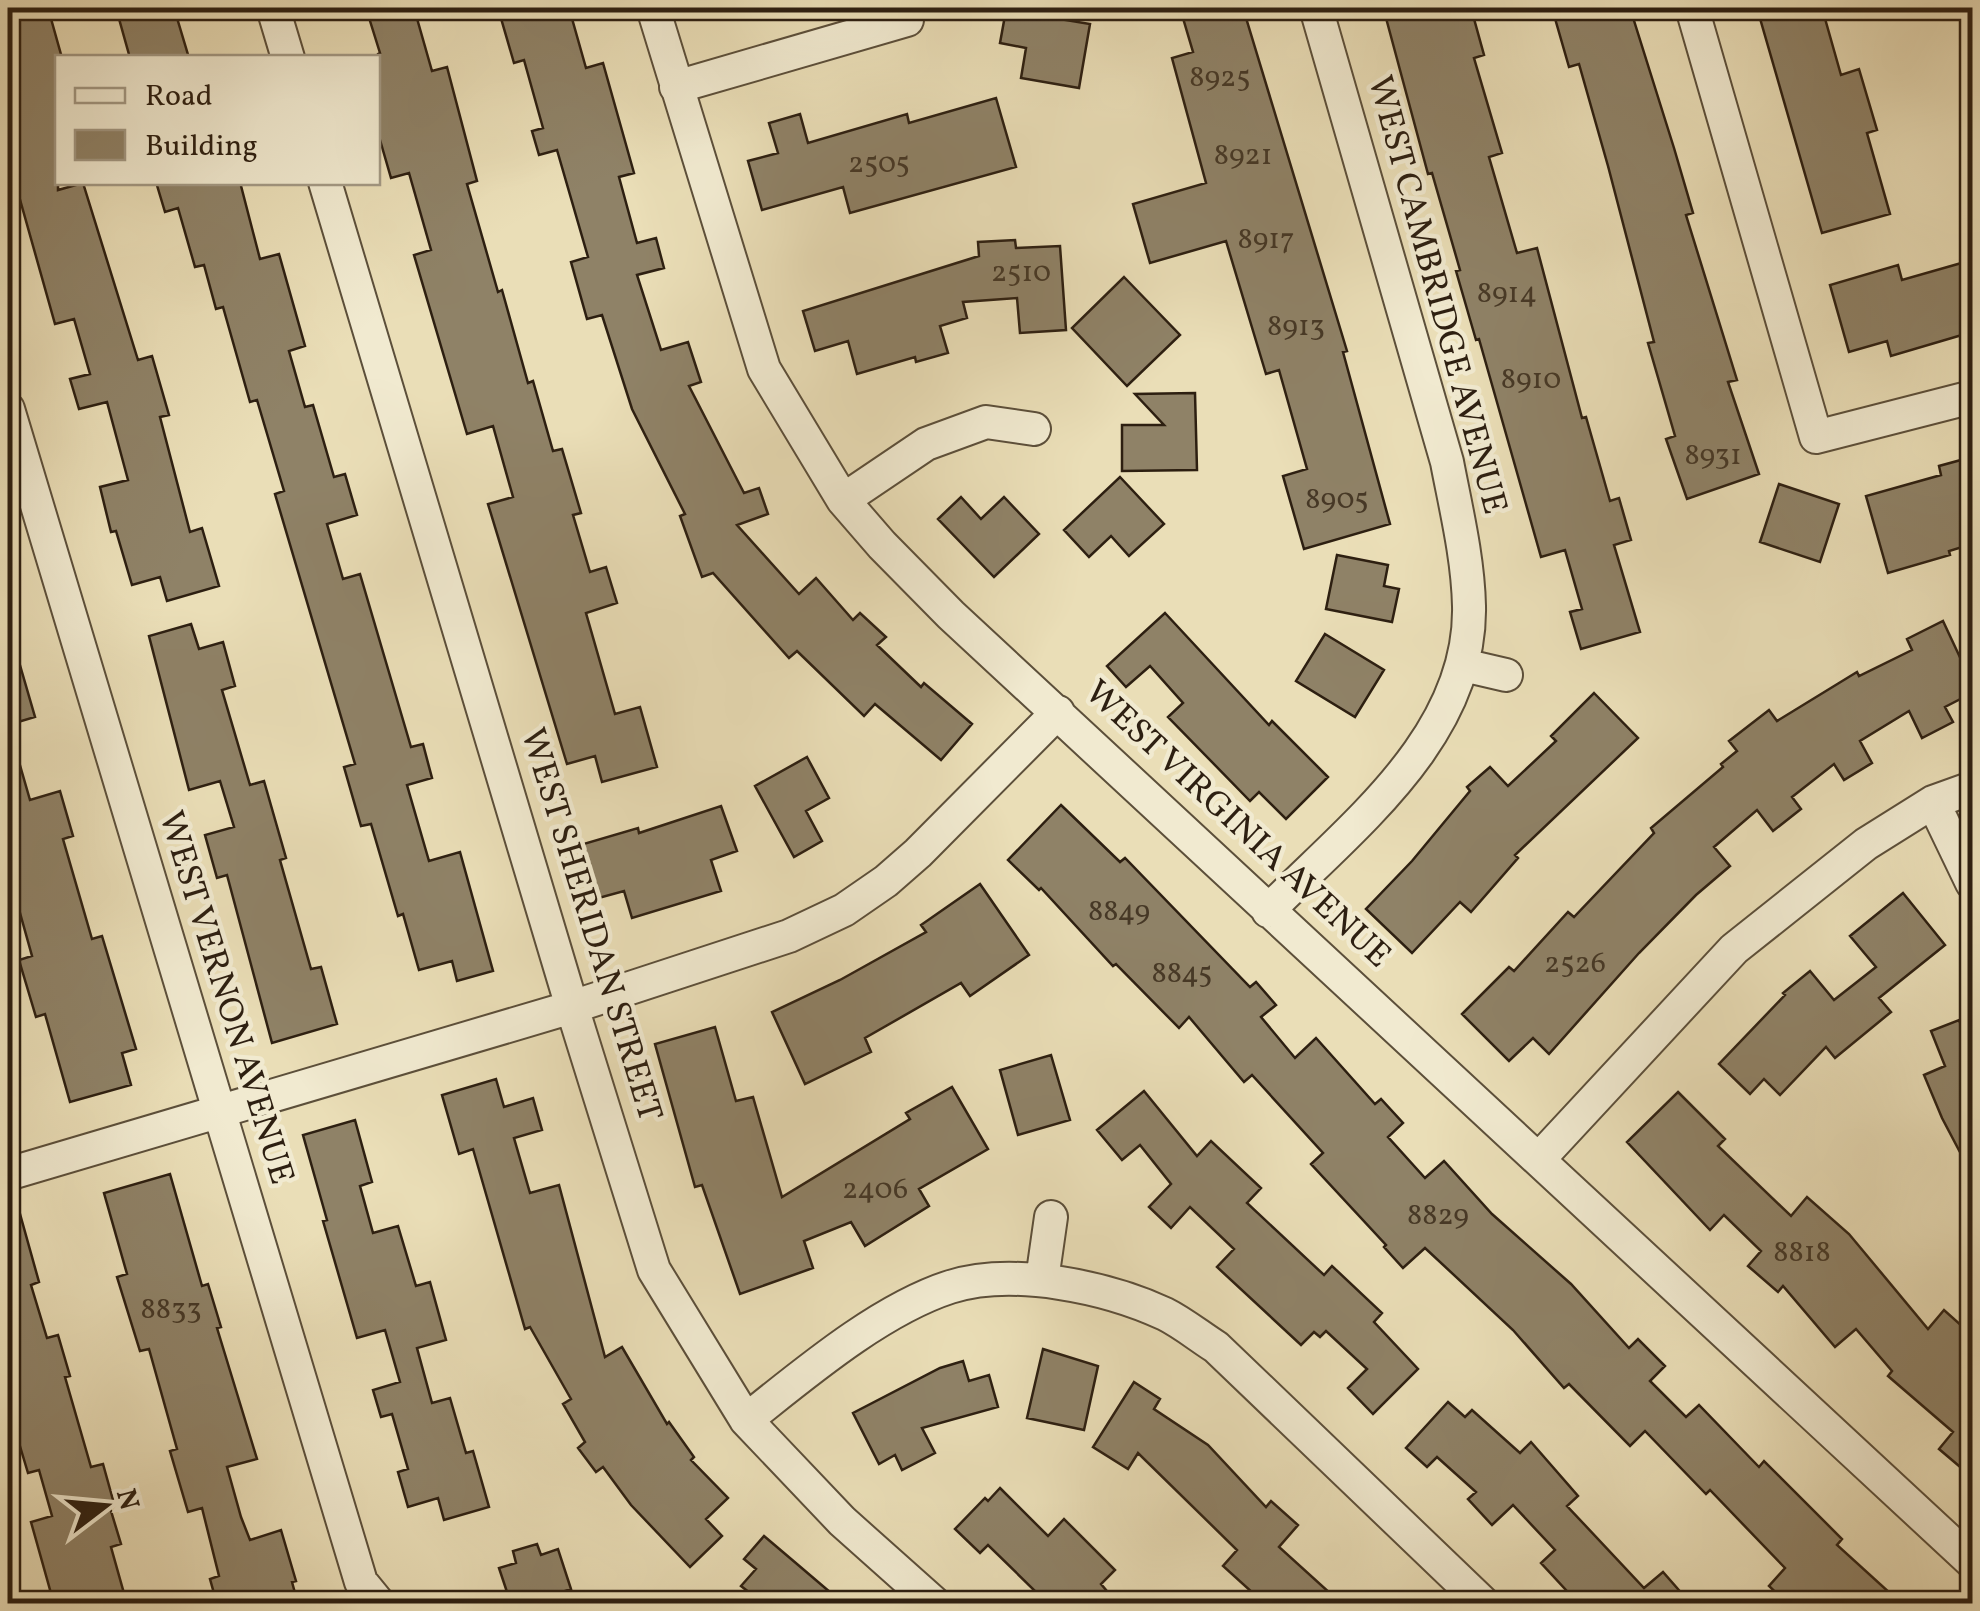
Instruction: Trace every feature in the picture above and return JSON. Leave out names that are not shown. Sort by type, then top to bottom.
[{"type":"street","points":[[273,8],[287,55]]},
{"type":"street","name":"WEST VIRGINIA AVENUE","points":[[653,8],[764,369],[792,421],[844,500],[882,545],[951,615],[1972,1562]]},
{"type":"street","name":"WEST CAMBRIDGE AVENUE","points":[[1268,910],[1416,756],[1450,698],[1463,665],[1469,607],[1447,462],[1316,8]]},
{"type":"street","points":[[1692,8],[1816,438],[1972,396]]},
{"type":"street","points":[[676,87],[908,20]]},
{"type":"street","name":"WEST SHERIDAN STREET","points":[[326,185],[654,1270],[746,1420],[842,1521],[935,1604]]},
{"type":"street","name":"WEST VERNON AVENUE","points":[[8,410],[361,1582],[379,1604]]},
{"type":"street","points":[[844,500],[926,444],[986,422],[1034,429]]},
{"type":"street","points":[[1463,665],[1506,676]]},
{"type":"street","points":[[8,1174],[572,1008],[788,936],[844,910],[918,854],[1058,712]]},
{"type":"street","points":[[1540,1158],[1734,948],[1866,844],[1933,802],[1972,788]]},
{"type":"street","points":[[1933,802],[1972,883]]},
{"type":"street","points":[[1042,1280],[1052,1217]]},
{"type":"street","points":[[746,1420],[884,1319],[950,1287],[1042,1280],[1097,1290],[1166,1315],[1216,1348],[1484,1604]]},
{"type":"building","points":[[8,8],[48,8],[61,55],[55,55],[55,185],[58,190],[84,185],[138,360],[152,356],[169,415],[160,417],[190,532],[202,528],[219,586],[167,601],[160,577],[132,585],[116,531],[111,532],[100,487],[128,480],[107,402],[79,409],[70,379],[90,374],[74,319],[55,324],[17,189],[12,190],[8,174],[8,120],[16,117],[8,87]]},
{"type":"building","points":[[116,8],[174,8],[188,55],[129,55]]},
{"type":"building","points":[[366,8],[414,8],[432,71],[447,67],[477,181],[467,184],[498,292],[502,290],[528,383],[533,381],[553,451],[562,449],[581,513],[573,515],[590,572],[606,567],[617,603],[586,613],[615,714],[640,707],[657,767],[602,782],[595,756],[567,764],[488,504],[513,497],[493,426],[467,434],[414,255],[431,250],[409,173],[391,178],[380,140],[380,53]]},
{"type":"building","points":[[498,8],[569,8],[586,68],[603,63],[634,173],[619,177],[637,243],[656,238],[664,268],[637,275],[661,350],[688,342],[701,382],[689,386],[744,493],[759,488],[768,514],[737,525],[799,594],[816,578],[853,620],[860,613],[886,637],[877,645],[921,687],[924,683],[972,724],[941,760],[875,704],[864,716],[797,651],[789,658],[713,573],[702,577],[680,516],[685,514],[632,409],[602,315],[587,319],[571,262],[588,257],[557,150],[539,155],[532,131],[543,128],[524,60],[514,63]]},
{"type":"building","points":[[1180,8],[1243,8],[1347,351],[1343,352],[1390,524],[1304,549],[1283,476],[1307,469],[1279,370],[1266,374],[1226,241],[1150,263],[1133,204],[1206,183],[1172,58],[1193,52]]},
{"type":"building","points":[[1424,8],[1471,8],[1484,55],[1474,58],[1502,153],[1489,157],[1517,253],[1537,248],[1582,418],[1586,417],[1610,501],[1619,498],[1631,540],[1614,545],[1640,632],[1581,649],[1570,612],[1582,609],[1565,550],[1541,557],[1386,18]]},
{"type":"building","points":[[1552,8],[1630,8],[1693,213],[1686,215],[1737,380],[1728,382],[1759,474],[1687,499],[1666,439],[1675,436],[1648,343],[1654,342],[1608,166],[1579,64],[1569,67]]},
{"type":"building","points":[[1757,8],[1822,8],[1841,75],[1859,69],[1877,130],[1867,133],[1890,214],[1822,233]]},
{"type":"building","points":[[1006,10],[1090,24],[1079,88],[1021,78],[1026,48],[1000,43]]},
{"type":"building","points":[[996,98],[1016,167],[850,213],[843,187],[762,210],[748,161],[778,153],[769,123],[800,114],[808,143],[907,114],[909,123]]},
{"type":"building","points":[[157,185],[241,185],[260,259],[279,254],[305,346],[289,351],[305,407],[313,405],[334,477],[345,474],[357,515],[327,524],[343,579],[360,574],[411,747],[423,744],[432,778],[407,785],[429,861],[460,852],[493,971],[457,981],[452,961],[419,970],[403,914],[398,916],[371,824],[361,826],[344,767],[355,764],[275,494],[284,491],[257,400],[250,402],[223,307],[216,309],[204,265],[195,267],[178,208],[165,212]]},
{"type":"building","points":[[1015,240],[1016,248],[1060,246],[1066,330],[1020,333],[1017,298],[963,302],[967,318],[940,326],[948,353],[916,362],[915,357],[857,374],[848,341],[815,351],[803,311],[979,256],[978,242]]},
{"type":"building","points":[[1972,260],[1972,332],[1891,356],[1887,341],[1849,352],[1830,285],[1898,265],[1902,280]]},
{"type":"building","points":[[1124,277],[1180,335],[1127,386],[1072,328]]},
{"type":"building","points":[[1195,393],[1197,470],[1122,471],[1122,425],[1164,425],[1135,394]]},
{"type":"building","points":[[1972,457],[1972,544],[1949,551],[1950,555],[1888,573],[1866,496],[1941,475],[1939,466]]},
{"type":"building","points":[[1120,477],[1164,524],[1129,556],[1111,536],[1089,557],[1064,530]]},
{"type":"building","points":[[1779,484],[1839,504],[1820,562],[1760,542]]},
{"type":"building","points":[[961,497],[981,519],[1004,497],[1039,534],[994,577],[938,519]]},
{"type":"building","points":[[1337,555],[1388,565],[1384,586],[1399,589],[1392,622],[1326,609]]},
{"type":"building","points":[[1165,613],[1269,725],[1272,721],[1328,777],[1286,819],[1259,792],[1250,801],[1168,717],[1183,703],[1150,666],[1126,687],[1107,666]]},
{"type":"building","points":[[1943,621],[1972,683],[1972,693],[1945,707],[1953,722],[1922,738],[1909,711],[1860,741],[1872,763],[1844,780],[1834,764],[1792,797],[1801,809],[1773,831],[1757,810],[1714,847],[1730,866],[1639,953],[1549,1054],[1533,1038],[1509,1061],[1462,1014],[1509,967],[1514,971],[1568,912],[1574,917],[1654,833],[1651,828],[1723,767],[1721,764],[1737,751],[1729,741],[1769,710],[1777,721],[1857,672],[1859,676],[1912,650],[1907,639]]},
{"type":"building","points":[[191,624],[199,649],[223,642],[235,686],[222,690],[250,785],[264,781],[286,858],[280,860],[311,969],[321,967],[337,1024],[272,1043],[227,875],[217,878],[205,835],[234,827],[220,781],[189,790],[149,636]]},
{"type":"building","points":[[1325,634],[1384,670],[1355,717],[1296,681]]},
{"type":"building","points":[[15,648],[35,717],[8,725],[8,649]]},
{"type":"building","points":[[1594,693],[1638,738],[1515,855],[1518,858],[1471,912],[1460,902],[1412,953],[1366,909],[1470,791],[1467,787],[1490,767],[1508,786],[1556,741],[1551,736]]},
{"type":"building","points":[[15,748],[30,800],[60,791],[73,836],[63,839],[92,939],[102,936],[136,1049],[122,1053],[131,1085],[70,1102],[45,1014],[36,1017],[19,960],[32,956],[8,870],[8,749]]},
{"type":"building","points":[[807,757],[829,798],[806,811],[822,841],[794,857],[755,786]]},
{"type":"building","points":[[1061,805],[1120,862],[1125,858],[1250,987],[1256,982],[1276,1005],[1261,1017],[1295,1058],[1316,1038],[1375,1104],[1381,1099],[1403,1123],[1388,1137],[1425,1178],[1444,1161],[1492,1214],[1571,1284],[1629,1348],[1638,1339],[1665,1366],[1650,1381],[1686,1417],[1699,1405],[1759,1467],[1764,1461],[1842,1539],[1837,1545],[1902,1604],[1788,1604],[1769,1586],[1785,1568],[1710,1490],[1706,1494],[1645,1431],[1630,1446],[1569,1384],[1564,1388],[1513,1330],[1425,1248],[1403,1268],[1311,1164],[1323,1153],[1252,1075],[1244,1082],[1189,1017],[1179,1028],[1116,964],[1113,966],[1041,888],[1008,860]]},
{"type":"building","points":[[721,806],[737,851],[711,860],[721,891],[632,918],[624,891],[595,899],[580,845],[638,828],[639,833]]},
{"type":"building","points":[[980,884],[1029,955],[970,996],[961,983],[865,1038],[871,1052],[805,1084],[772,1012],[926,932],[921,925]]},
{"type":"building","points":[[1903,893],[1945,945],[1879,998],[1891,1012],[1835,1058],[1826,1047],[1780,1095],[1764,1079],[1750,1094],[1719,1064],[1783,993],[1810,971],[1834,1000],[1876,967],[1850,936]]},
{"type":"building","points":[[1959,1020],[1972,1053],[1972,1175],[1924,1075],[1945,1066],[1931,1031]]},
{"type":"building","points":[[715,1027],[736,1101],[753,1097],[782,1197],[910,1119],[906,1113],[952,1087],[988,1149],[919,1189],[929,1206],[865,1246],[851,1222],[804,1241],[813,1268],[740,1294],[702,1185],[695,1187],[655,1044]]},
{"type":"building","points":[[1051,1055],[1070,1120],[1018,1135],[1000,1070]]},
{"type":"building","points":[[496,1079],[504,1107],[533,1098],[542,1130],[514,1138],[530,1193],[559,1185],[605,1357],[622,1347],[667,1424],[694,1457],[691,1460],[728,1498],[706,1519],[722,1536],[690,1567],[631,1505],[603,1467],[596,1472],[578,1448],[585,1442],[563,1404],[571,1399],[530,1327],[525,1329],[473,1149],[459,1154],[442,1095]]},
{"type":"building","points":[[1144,1091],[1197,1156],[1211,1141],[1261,1188],[1247,1203],[1324,1275],[1332,1266],[1382,1313],[1374,1322],[1418,1369],[1373,1414],[1348,1388],[1367,1369],[1326,1331],[1320,1337],[1314,1332],[1301,1345],[1217,1267],[1234,1249],[1190,1207],[1171,1228],[1149,1207],[1171,1184],[1140,1145],[1122,1160],[1097,1130]]},
{"type":"building","points":[[1678,1092],[1725,1139],[1718,1146],[1791,1216],[1807,1197],[1849,1234],[1928,1329],[1944,1310],[1972,1335],[1972,1477],[1939,1449],[1953,1432],[1888,1376],[1892,1371],[1856,1329],[1835,1347],[1783,1286],[1778,1292],[1748,1266],[1761,1251],[1724,1215],[1710,1230],[1627,1142]]},
{"type":"building","points":[[355,1120],[372,1182],[360,1186],[373,1233],[398,1226],[416,1286],[430,1282],[446,1340],[417,1348],[432,1403],[450,1398],[466,1453],[473,1451],[489,1507],[444,1520],[438,1498],[408,1507],[398,1472],[408,1469],[392,1414],[381,1417],[373,1390],[400,1382],[385,1330],[357,1338],[303,1135]]},
{"type":"building","points":[[170,1174],[202,1286],[208,1284],[221,1327],[217,1328],[257,1459],[227,1467],[241,1517],[250,1540],[281,1530],[296,1581],[292,1582],[298,1604],[217,1604],[210,1579],[219,1576],[202,1508],[188,1512],[170,1451],[177,1449],[149,1349],[140,1351],[117,1277],[127,1274],[104,1193]]},
{"type":"building","points":[[15,1196],[39,1282],[31,1285],[47,1338],[58,1335],[70,1376],[65,1377],[91,1467],[103,1464],[113,1500],[108,1501],[121,1544],[111,1547],[127,1604],[54,1604],[31,1522],[52,1516],[39,1470],[28,1473],[16,1433],[8,1435],[8,1198]]},
{"type":"building","points":[[1043,1349],[1098,1366],[1084,1430],[1027,1418]]},
{"type":"building","points":[[963,1361],[969,1381],[989,1375],[998,1407],[922,1428],[935,1453],[902,1470],[895,1455],[879,1464],[853,1413],[940,1368]]},
{"type":"building","points":[[1134,1382],[1160,1399],[1154,1409],[1208,1445],[1266,1507],[1271,1501],[1298,1525],[1279,1547],[1342,1604],[1265,1604],[1223,1566],[1237,1550],[1138,1453],[1128,1469],[1093,1447]]},
{"type":"building","points":[[1448,1402],[1465,1417],[1472,1410],[1520,1453],[1531,1442],[1578,1496],[1567,1506],[1644,1588],[1663,1572],[1691,1604],[1579,1604],[1541,1563],[1555,1550],[1513,1505],[1492,1525],[1468,1499],[1476,1492],[1437,1457],[1427,1467],[1406,1448]]},
{"type":"building","points":[[1000,1488],[1048,1536],[1064,1519],[1115,1570],[1101,1584],[1118,1604],[1022,1604],[1035,1591],[988,1545],[980,1553],[955,1529]]},
{"type":"building","points":[[764,1536],[844,1604],[740,1604],[750,1593],[741,1586],[756,1569],[744,1559]]},
{"type":"building","points":[[537,1544],[541,1555],[558,1549],[571,1589],[527,1604],[511,1604],[499,1568],[516,1563],[513,1551]]}]
